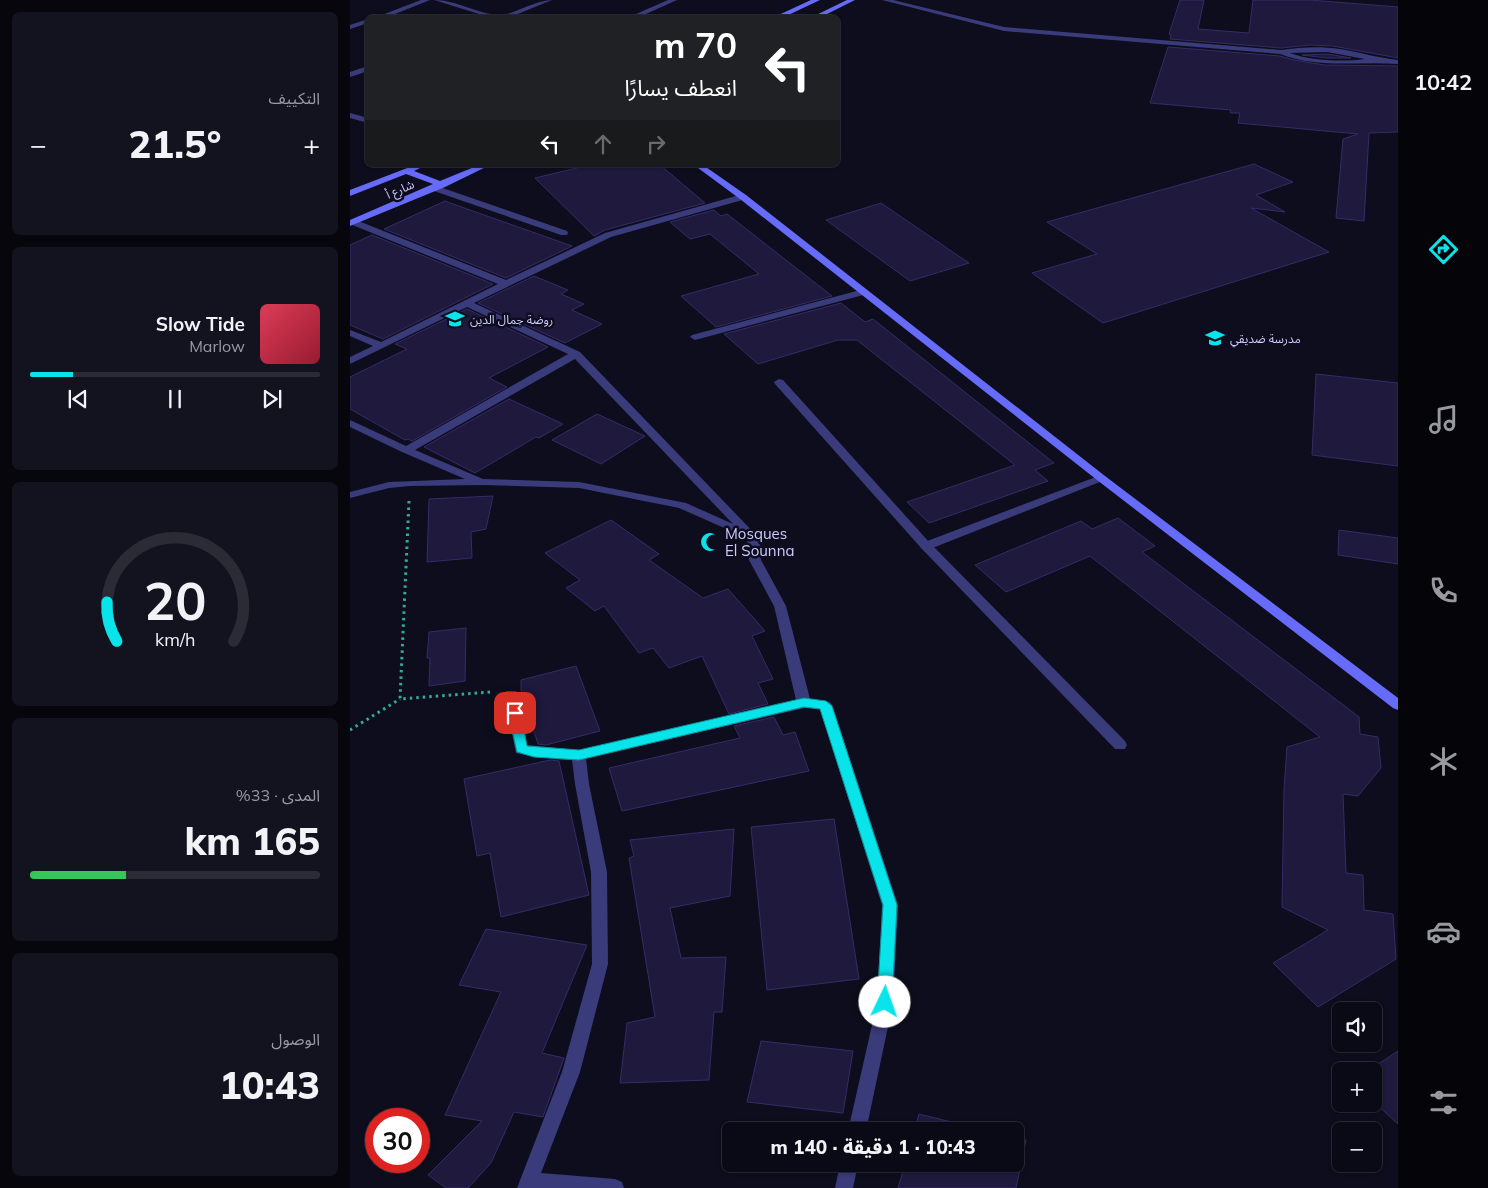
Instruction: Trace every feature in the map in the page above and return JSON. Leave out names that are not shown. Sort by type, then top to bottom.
[{"type":"street","points":[[385,15],[427,0]]},
{"type":"street","points":[[437,0],[490,15]]},
{"type":"street","points":[[509,15],[549,0]]},
{"type":"street","points":[[637,15],[674,0]]},
{"type":"street","points":[[782,15],[817,0]]},
{"type":"street","points":[[820,15],[852,0]]},
{"type":"street","points":[[886,0],[1004,29],[1281,52],[1299,59],[1352,63],[1374,60],[1398,62]]},
{"type":"street","points":[[350,27],[365,22]]},
{"type":"street","points":[[350,75],[365,69]]},
{"type":"street","points":[[350,115],[365,120]]},
{"type":"street","name":"شارع أ","points":[[352,190],[417,167]]},
{"type":"street","name":"شارع أ","points":[[352,223],[481,167]]},
{"type":"street","points":[[701,167],[743,197],[1101,478],[1398,705]]},
{"type":"street","points":[[406,172],[438,186],[564,233]]},
{"type":"street","points":[[350,361],[584,245],[608,235],[743,197]]},
{"type":"street","points":[[352,223],[507,284]]},
{"type":"street","points":[[695,337],[864,292]]},
{"type":"street","points":[[468,304],[576,354],[754,539],[755,560],[780,606],[804,703]]},
{"type":"street","points":[[350,333],[381,345]]},
{"type":"street","points":[[406,450],[576,354]]},
{"type":"street","points":[[779,382],[926,546],[1120,745]]},
{"type":"street","points":[[350,423],[406,450],[483,482]]},
{"type":"street","points":[[926,546],[1101,478]]},
{"type":"street","points":[[350,495],[410,483],[483,482],[579,485],[682,505],[754,539]]},
{"type":"street","points":[[511,694],[522,749],[534,752],[579,755],[804,703],[826,706],[890,905],[885,1002],[858,1122]]},
{"type":"street","points":[[579,755],[599,872],[600,964],[572,1072],[528,1185],[615,1188]]},
{"type":"street","points":[[844,1188],[847,1172]]},
{"type":"path","points":[[400,699],[410,483]]},
{"type":"path","points":[[350,730],[400,699],[503,692],[511,694]]},
{"type":"building","points":[[1180,0],[1204,0],[1198,29],[1249,33],[1253,0],[1310,0],[1398,7],[1398,58],[1333,46],[1310,45],[1281,48],[1170,39],[1171,35],[1169,34]]},
{"type":"building","points":[[1168,47],[1280,56],[1324,65],[1398,66],[1398,132],[1369,133],[1364,221],[1336,218],[1343,139],[1358,134],[1238,123],[1240,113],[1230,113],[1231,110],[1150,103]]},
{"type":"building","points":[[1327,54],[1351,58],[1302,55]]},
{"type":"building","points":[[1254,164],[1293,182],[1256,195],[1285,212],[1251,208],[1329,252],[1103,323],[1032,273],[1097,254],[1047,222]]},
{"type":"building","points":[[581,167],[662,167],[705,203],[605,230],[594,236],[535,178]]},
{"type":"building","points":[[445,201],[572,246],[506,278],[384,229]]},
{"type":"building","points":[[881,203],[969,263],[910,281],[826,220]]},
{"type":"building","points":[[714,210],[721,216],[727,214],[832,296],[716,327],[681,296],[759,274],[710,234],[690,239],[670,222]]},
{"type":"building","points":[[372,235],[493,284],[383,339],[350,325],[350,245]]},
{"type":"building","points":[[534,276],[568,290],[561,294],[584,304],[572,310],[602,324],[565,343],[478,303]]},
{"type":"building","points":[[841,303],[865,322],[873,319],[1054,463],[1035,470],[1048,481],[929,523],[907,502],[1015,465],[857,340],[838,340],[758,364],[724,334]]},
{"type":"building","points":[[467,309],[548,347],[489,378],[507,387],[412,441],[405,440],[350,409],[350,377],[407,349],[395,344]]},
{"type":"building","points":[[1316,374],[1398,383],[1398,466],[1312,455]]},
{"type":"building","points":[[509,399],[563,424],[539,438],[536,437],[475,473],[424,447]]},
{"type":"building","points":[[597,414],[645,436],[601,464],[552,440]]},
{"type":"building","points":[[493,496],[486,529],[471,532],[472,558],[427,562],[429,499]]},
{"type":"building","points":[[1118,518],[1155,546],[1142,552],[1359,717],[1360,734],[1378,737],[1381,768],[1358,796],[1343,794],[1346,873],[1363,875],[1364,910],[1393,914],[1396,959],[1318,1007],[1273,963],[1328,930],[1282,907],[1284,789],[1287,747],[1320,737],[1090,556],[1006,592],[975,565],[1081,521],[1092,529]]},
{"type":"building","points":[[611,520],[659,554],[649,560],[703,598],[728,589],[765,631],[752,636],[773,679],[758,683],[768,704],[729,714],[702,656],[669,668],[653,648],[639,653],[604,606],[595,611],[566,588],[580,580],[545,553]]},
{"type":"building","points":[[1339,530],[1398,538],[1398,564],[1338,555]]},
{"type":"building","points":[[466,628],[465,681],[429,686],[430,658],[427,658],[429,632]]},
{"type":"building","points":[[576,666],[600,731],[546,745],[538,744],[521,690],[521,680]]},
{"type":"building","points":[[774,717],[783,735],[795,732],[809,771],[622,811],[609,768],[740,738],[734,726]]},
{"type":"building","points":[[550,760],[559,761],[589,895],[501,917],[490,853],[477,856],[464,779]]},
{"type":"building","points":[[834,819],[859,979],[767,990],[751,827]]},
{"type":"building","points":[[734,829],[730,896],[670,908],[681,958],[726,957],[722,1012],[714,1012],[709,1080],[620,1083],[627,1023],[655,1017],[629,858],[634,856],[630,840]]},
{"type":"building","points":[[486,929],[587,945],[542,1053],[564,1058],[543,1117],[514,1112],[491,1163],[468,1188],[446,1188],[428,1175],[482,1121],[445,1115],[501,992],[459,985]]},
{"type":"building","points":[[761,1041],[853,1051],[843,1113],[747,1102]]},
{"type":"building","points":[[1398,1051],[1398,1124],[1382,1109],[1382,1062]]},
{"type":"building","points":[[919,1114],[951,1122],[917,1122]]},
{"type":"building","points":[[903,1172],[1019,1172],[1016,1188],[898,1188]]},
{"type":"place","name":"روضة جمال الدين","points":[[455,319]]},
{"type":"place","name":"مدرسة ضديقي","points":[[1215,338]]},
{"type":"place","name":"Mosques El Sounna","points":[[710,542]]},
{"type":"route","points":[[515,713],[522,749],[534,752],[579,755],[804,703],[826,706],[890,905],[885,1002]]}]
